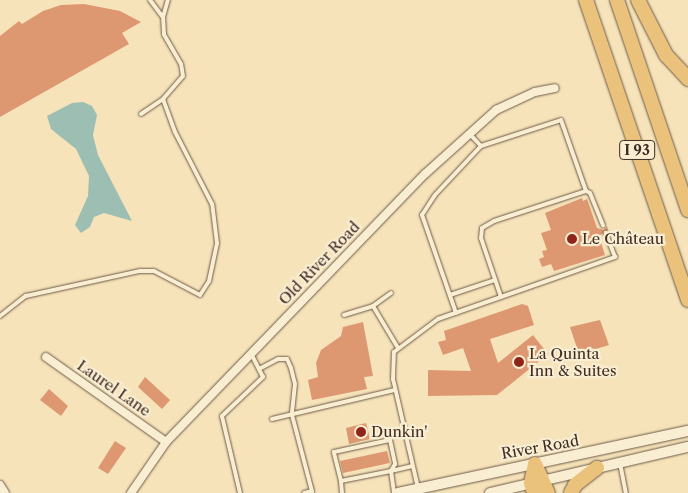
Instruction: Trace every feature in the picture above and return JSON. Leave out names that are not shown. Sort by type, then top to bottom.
[{"type":"highway","name":"I 93","points":[[586,0],[688,300]]},
{"type":"highway","name":"I 93","points":[[618,0],[688,210]]},
{"type":"highway","points":[[638,0],[666,55],[688,78]]},
{"type":"highway","points":[[535,464],[539,487]]},
{"type":"highway","points":[[571,493],[575,485],[597,468]]},
{"type":"main road","name":"River Road","points":[[398,493],[419,491],[685,431]]},
{"type":"main road","name":"River Road","points":[[490,493],[539,487],[597,468],[687,447]]},
{"type":"street","name":"Old River Road","points":[[131,493],[166,442],[250,353],[329,270],[470,134],[508,103],[535,92],[555,88]]},
{"type":"street","name":"Laurel Lane","points":[[46,357],[166,442]]},
{"type":"street","points":[[0,485],[5,493]]},
{"type":"lane","points":[[150,0],[163,18]]},
{"type":"lane","points":[[141,114],[163,99],[183,76],[182,64],[164,34],[163,18],[168,0]]},
{"type":"lane","points":[[0,316],[26,296],[140,271],[154,271],[200,295],[209,281],[217,243],[212,204],[175,132],[163,99]]},
{"type":"lane","points":[[456,313],[422,215],[435,195],[481,146],[561,120],[586,191],[590,193],[603,226]]},
{"type":"lane","points":[[470,134],[481,146]]},
{"type":"lane","points":[[501,297],[481,238],[482,228],[494,221],[586,191]]},
{"type":"lane","points":[[419,491],[395,390],[391,362],[398,348],[438,320],[501,297],[518,294],[547,279],[615,257],[606,233]]},
{"type":"lane","points":[[450,295],[495,280]]},
{"type":"lane","points":[[344,315],[374,306],[391,292]]},
{"type":"lane","points":[[374,306],[398,348]]},
{"type":"lane","points":[[240,493],[222,416],[263,377],[250,353]]},
{"type":"lane","points":[[259,369],[278,359],[287,359],[295,384],[292,415],[312,491],[304,493]]},
{"type":"lane","points":[[272,419],[395,390]]},
{"type":"lane","points":[[342,493],[334,452],[390,440],[395,464],[391,471],[394,493]]},
{"type":"lane","points":[[620,463],[626,493]]},
{"type":"lane","points":[[341,481],[412,466]]},
{"type":"water","points":[[83,102],[92,106],[97,115],[93,135],[98,155],[132,221],[104,213],[94,217],[90,227],[81,233],[75,225],[88,196],[89,176],[76,149],[51,129],[47,116],[72,103]]},
{"type":"building","points":[[84,4],[120,11],[141,22],[122,33],[129,44],[0,117],[0,36],[19,21],[22,24],[43,11],[61,5]]},
{"type":"building","points":[[582,198],[583,201],[587,199],[597,228],[604,230],[607,226],[608,230],[599,236],[605,255],[554,271],[551,264],[542,267],[539,259],[544,257],[542,251],[547,250],[541,233],[551,230],[545,213]]},
{"type":"building","points":[[522,304],[528,306],[534,325],[490,339],[498,363],[533,335],[548,354],[497,395],[428,396],[428,370],[471,371],[463,348],[443,355],[438,342],[446,340],[444,331]]},
{"type":"building","points":[[600,320],[609,345],[579,354],[570,327]]},
{"type":"building","points":[[363,322],[373,376],[364,377],[367,389],[312,400],[308,380],[318,377],[316,363],[321,350],[341,336],[343,327]]},
{"type":"building","points":[[145,377],[170,400],[162,409],[138,387]]},
{"type":"building","points":[[49,389],[68,406],[61,416],[40,400]]},
{"type":"building","points":[[366,423],[370,439],[349,444],[346,428]]},
{"type":"building","points":[[115,441],[126,448],[108,474],[98,468]]},
{"type":"building","points":[[387,451],[390,463],[343,473],[340,461]]},
{"type":"place","name":"Le Château","points":[[572,239]]},
{"type":"place","name":"La Quinta Inn & Suites","points":[[519,362]]},
{"type":"place","name":"Dunkin'","points":[[361,432]]}]
